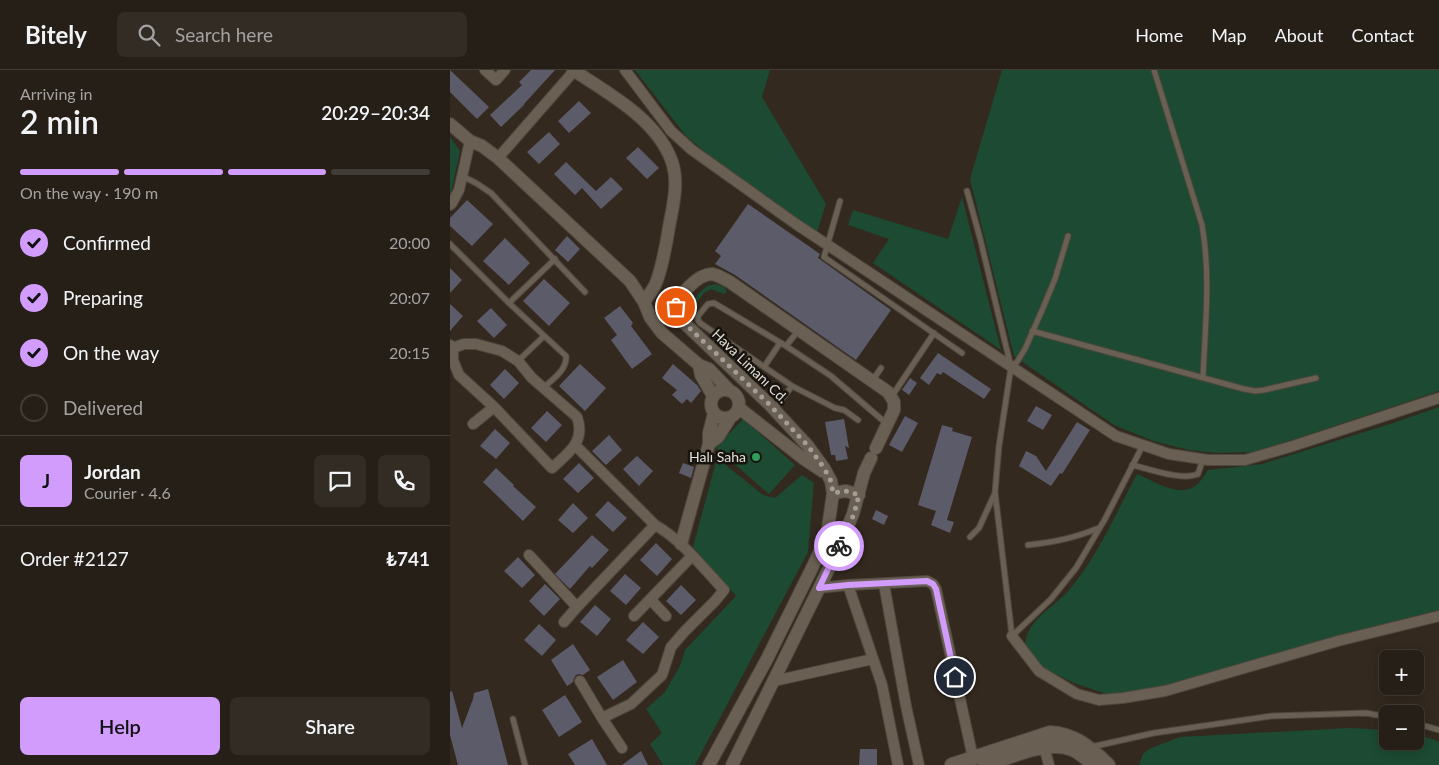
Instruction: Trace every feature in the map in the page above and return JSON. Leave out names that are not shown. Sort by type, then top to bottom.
[{"type":"main road","points":[[952,765],[1050,734],[1061,734],[1071,737],[1088,747],[1108,765]]},
{"type":"main road","points":[[986,765],[1009,761],[1044,747],[1058,746],[1074,749],[1095,765]]},
{"type":"street","points":[[485,70],[496,80],[505,70]]},
{"type":"street","points":[[498,158],[573,70],[625,105],[648,125],[663,142],[673,163],[675,183],[665,250],[656,284],[644,302]]},
{"type":"street","points":[[625,70],[671,131],[692,150],[796,224],[1116,436],[1169,454],[1203,459],[1245,460],[1439,398]]},
{"type":"street","points":[[450,124],[470,141],[482,146],[498,158],[630,281],[662,333],[699,366],[708,369],[728,390],[736,395],[740,403],[737,412],[730,418],[718,438],[709,444]]},
{"type":"street","points":[[450,205],[459,190],[470,141]]},
{"type":"street","name":"Hava Limanı Cd.","points":[[709,765],[767,659],[814,564],[827,535],[833,493],[831,481],[808,446],[774,409],[680,319],[676,307],[678,302],[697,278],[712,274],[719,276],[873,381],[892,397]]},
{"type":"street","points":[[476,344],[502,351],[518,360],[532,378],[577,417],[580,434],[575,445],[552,468],[494,407],[459,375],[453,360],[452,346],[476,344]]},
{"type":"street","points":[[699,366],[701,375],[712,396],[710,405],[714,413],[721,418],[730,418]]},
{"type":"street","points":[[712,396],[720,390],[728,390]]},
{"type":"street","points":[[732,765],[854,514],[864,473],[894,410],[892,397]]},
{"type":"street","points":[[473,424],[494,407]]},
{"type":"street","points":[[739,408],[828,476]]},
{"type":"street","points":[[681,544],[709,444],[709,434],[714,413]]},
{"type":"street","points":[[575,445],[655,525],[668,532],[681,544],[724,590],[716,601],[685,631],[672,647],[662,676],[631,704],[602,718]]},
{"type":"street","points":[[833,493],[846,491],[859,495]]},
{"type":"street","points":[[564,622],[655,525]]},
{"type":"street","points":[[529,555],[577,607]]},
{"type":"street","points":[[634,616],[692,556]]},
{"type":"street","points":[[819,588],[927,581],[933,584],[936,589],[973,758]]},
{"type":"street","points":[[884,584],[906,706],[919,765]]},
{"type":"street","points":[[848,585],[882,685],[898,765]]},
{"type":"street","points":[[651,600],[666,616]]},
{"type":"street","points":[[1012,636],[1039,671],[1077,694],[1099,700],[1165,691],[1338,641],[1439,616]]},
{"type":"street","points":[[774,682],[873,659]]},
{"type":"street","points":[[580,681],[622,748]]},
{"type":"street","points":[[1044,747],[1049,765]]},
{"type":"lane","points":[[1154,70],[1202,225],[1205,242],[1207,268],[1203,378]]},
{"type":"lane","points":[[462,176],[491,194],[585,292]]},
{"type":"lane","points":[[967,190],[1011,367],[999,446],[995,492],[1012,636]]},
{"type":"lane","points":[[840,201],[824,257],[962,353]]},
{"type":"lane","points":[[1011,367],[1017,362],[1025,349],[1055,279],[1068,236]]},
{"type":"lane","points":[[450,244],[566,356],[563,369],[544,388]]},
{"type":"lane","points":[[509,303],[555,259]]},
{"type":"lane","points":[[858,420],[844,410],[836,408],[792,386],[700,323],[698,316],[708,304],[714,303],[786,346],[831,376],[888,424]]},
{"type":"lane","points":[[786,346],[799,330]]},
{"type":"lane","points":[[1032,331],[1244,390],[1255,391],[1316,378]]},
{"type":"lane","points":[[892,397],[934,333]]},
{"type":"lane","points":[[518,360],[544,336]]},
{"type":"lane","points":[[764,367],[780,343]]},
{"type":"lane","points":[[873,381],[881,368]]},
{"type":"lane","points":[[774,409],[792,386]]},
{"type":"lane","points":[[1012,636],[1051,599],[1076,568],[1100,528],[1143,445]]},
{"type":"lane","points":[[1132,465],[1179,476],[1192,477],[1198,474],[1203,459]]},
{"type":"lane","points":[[970,537],[979,528],[995,492]]},
{"type":"lane","points":[[1028,546],[1076,537],[1100,528]]},
{"type":"lane","points":[[1088,747],[1154,733],[1272,716],[1366,713],[1379,715]]},
{"type":"lane","points":[[513,719],[525,765]]},
{"type":"lane","points":[[1424,726],[1439,730]]},
{"type":"green space","points":[[635,70],[770,70],[762,97],[826,204],[817,232],[714,159],[686,136]]},
{"type":"green space","points":[[1002,70],[1439,70],[1439,391],[1252,452],[1217,453],[1189,450],[1153,441],[1114,425],[1014,356],[970,179]]},
{"type":"green space","points":[[450,137],[460,151],[450,198]]},
{"type":"green space","points":[[962,197],[1001,350],[873,263],[889,239],[848,225],[853,210],[948,239]]},
{"type":"green space","points":[[716,284],[724,287],[727,292],[724,294],[711,289],[704,293],[686,316],[684,316],[698,294],[707,286]]},
{"type":"green space","points":[[1439,407],[1439,610],[1163,687],[1110,695],[1074,683],[1042,667],[1025,646],[1030,628],[1063,597],[1089,563],[1137,474],[1168,488],[1184,490],[1192,488],[1199,483],[1208,470],[1262,464]]},
{"type":"green space","name":"Halı Saha","points":[[743,419],[795,465],[769,494],[716,448]]},
{"type":"green space","points":[[717,458],[763,495],[775,498],[802,475],[814,483],[808,552],[695,765],[663,765],[650,744],[662,733],[646,709],[665,692],[680,666],[685,650],[736,596],[693,547]]},
{"type":"green space","points":[[1349,728],[1379,730],[1379,750],[1424,750],[1424,737],[1438,741],[1439,765],[1139,765],[1143,754],[1149,749],[1180,737]]},
{"type":"building","points":[[450,70],[489,107],[477,119],[450,92]]},
{"type":"building","points":[[531,70],[555,70],[524,105],[501,127],[490,115],[522,85],[519,82]]},
{"type":"building","points":[[579,101],[591,113],[569,133],[558,121]]},
{"type":"building","points":[[549,132],[560,144],[539,164],[527,152]]},
{"type":"building","points":[[638,147],[659,168],[647,179],[626,158]]},
{"type":"building","points":[[566,162],[596,191],[611,177],[623,189],[601,209],[582,188],[575,195],[554,174]]},
{"type":"building","points":[[467,200],[493,224],[472,246],[450,226],[450,218]]},
{"type":"building","points":[[748,204],[820,254],[818,258],[891,310],[856,360],[735,275],[715,264],[721,256],[715,251]]},
{"type":"building","points":[[567,236],[580,249],[568,262],[555,250]]},
{"type":"building","points":[[505,238],[530,263],[509,285],[483,261]]},
{"type":"building","points":[[450,268],[462,280],[450,293]]},
{"type":"building","points":[[544,279],[570,303],[549,326],[523,301]]},
{"type":"building","points":[[450,304],[463,316],[450,331]]},
{"type":"building","points":[[620,306],[633,323],[631,326],[652,354],[632,369],[611,340],[617,335],[604,318]]},
{"type":"building","points":[[491,308],[507,325],[494,338],[477,321]]},
{"type":"building","points":[[938,353],[991,389],[984,399],[943,372],[941,375],[937,373],[929,385],[920,378]]},
{"type":"building","points":[[580,364],[606,388],[585,411],[559,386]]},
{"type":"building","points":[[673,364],[697,385],[701,391],[691,403],[687,399],[682,404],[672,395],[677,390],[662,378]]},
{"type":"building","points":[[505,369],[519,383],[504,399],[490,385]]},
{"type":"building","points":[[910,378],[917,383],[909,395],[902,390]]},
{"type":"building","points":[[1036,406],[1052,415],[1043,430],[1027,421]]},
{"type":"building","points":[[547,411],[562,425],[546,442],[531,428]]},
{"type":"building","points":[[905,416],[918,423],[902,452],[889,445]]},
{"type":"building","points":[[844,419],[849,448],[845,446],[848,459],[836,461],[835,455],[831,455],[825,422]]},
{"type":"building","points":[[1077,422],[1090,430],[1062,474],[1060,473],[1051,486],[1019,466],[1026,451],[1036,456],[1046,471]]},
{"type":"building","points":[[942,425],[953,428],[952,431],[972,437],[947,520],[954,522],[950,533],[931,525],[936,511],[918,505]]},
{"type":"building","points":[[495,429],[510,443],[496,459],[480,446]]},
{"type":"building","points":[[609,435],[622,450],[606,465],[592,451]]},
{"type":"building","points":[[637,456],[653,471],[639,486],[623,469]]},
{"type":"building","points":[[579,463],[594,478],[578,493],[563,479]]},
{"type":"building","points":[[683,463],[694,467],[691,478],[679,473]]},
{"type":"building","points":[[496,468],[536,507],[523,521],[483,482]]},
{"type":"building","points":[[608,501],[627,518],[613,532],[595,515]]},
{"type":"building","points":[[573,503],[588,518],[573,533],[558,520]]},
{"type":"building","points":[[876,510],[888,516],[884,525],[872,519]]},
{"type":"building","points":[[592,535],[609,550],[592,568],[590,566],[570,589],[555,574]]},
{"type":"building","points":[[656,543],[672,559],[657,576],[640,560]]},
{"type":"building","points":[[518,557],[535,575],[522,588],[504,571]]},
{"type":"building","points":[[625,574],[641,588],[626,605],[610,591]]},
{"type":"building","points":[[545,584],[560,599],[544,616],[529,601]]},
{"type":"building","points":[[681,585],[696,600],[681,615],[666,601]]},
{"type":"building","points":[[595,605],[611,619],[597,636],[580,622]]},
{"type":"building","points":[[643,622],[659,637],[643,654],[626,640]]},
{"type":"building","points":[[539,624],[556,640],[542,656],[524,640]]},
{"type":"building","points":[[573,644],[590,670],[583,675],[576,675],[573,682],[567,686],[551,660]]},
{"type":"building","points":[[623,660],[637,682],[613,700],[597,677]]},
{"type":"building","points":[[488,689],[508,765],[458,765],[450,735],[450,692],[452,691],[462,728],[474,693]]},
{"type":"building","points":[[565,695],[582,722],[559,737],[542,710]]},
{"type":"building","points":[[592,739],[607,765],[575,765],[568,754]]},
{"type":"building","points":[[860,749],[877,749],[877,765],[859,765]]},
{"type":"building","points":[[641,751],[648,765],[622,765]]},
{"type":"way so far","points":[[676,307],[680,319],[769,404],[808,446],[831,481],[833,493],[846,491],[859,495],[854,514],[839,546]]},
{"type":"place","name":"Halı Saha","points":[[756,457]]},
{"type":"route","points":[[839,546],[819,588],[927,581],[933,584],[936,589],[955,677]]}]
